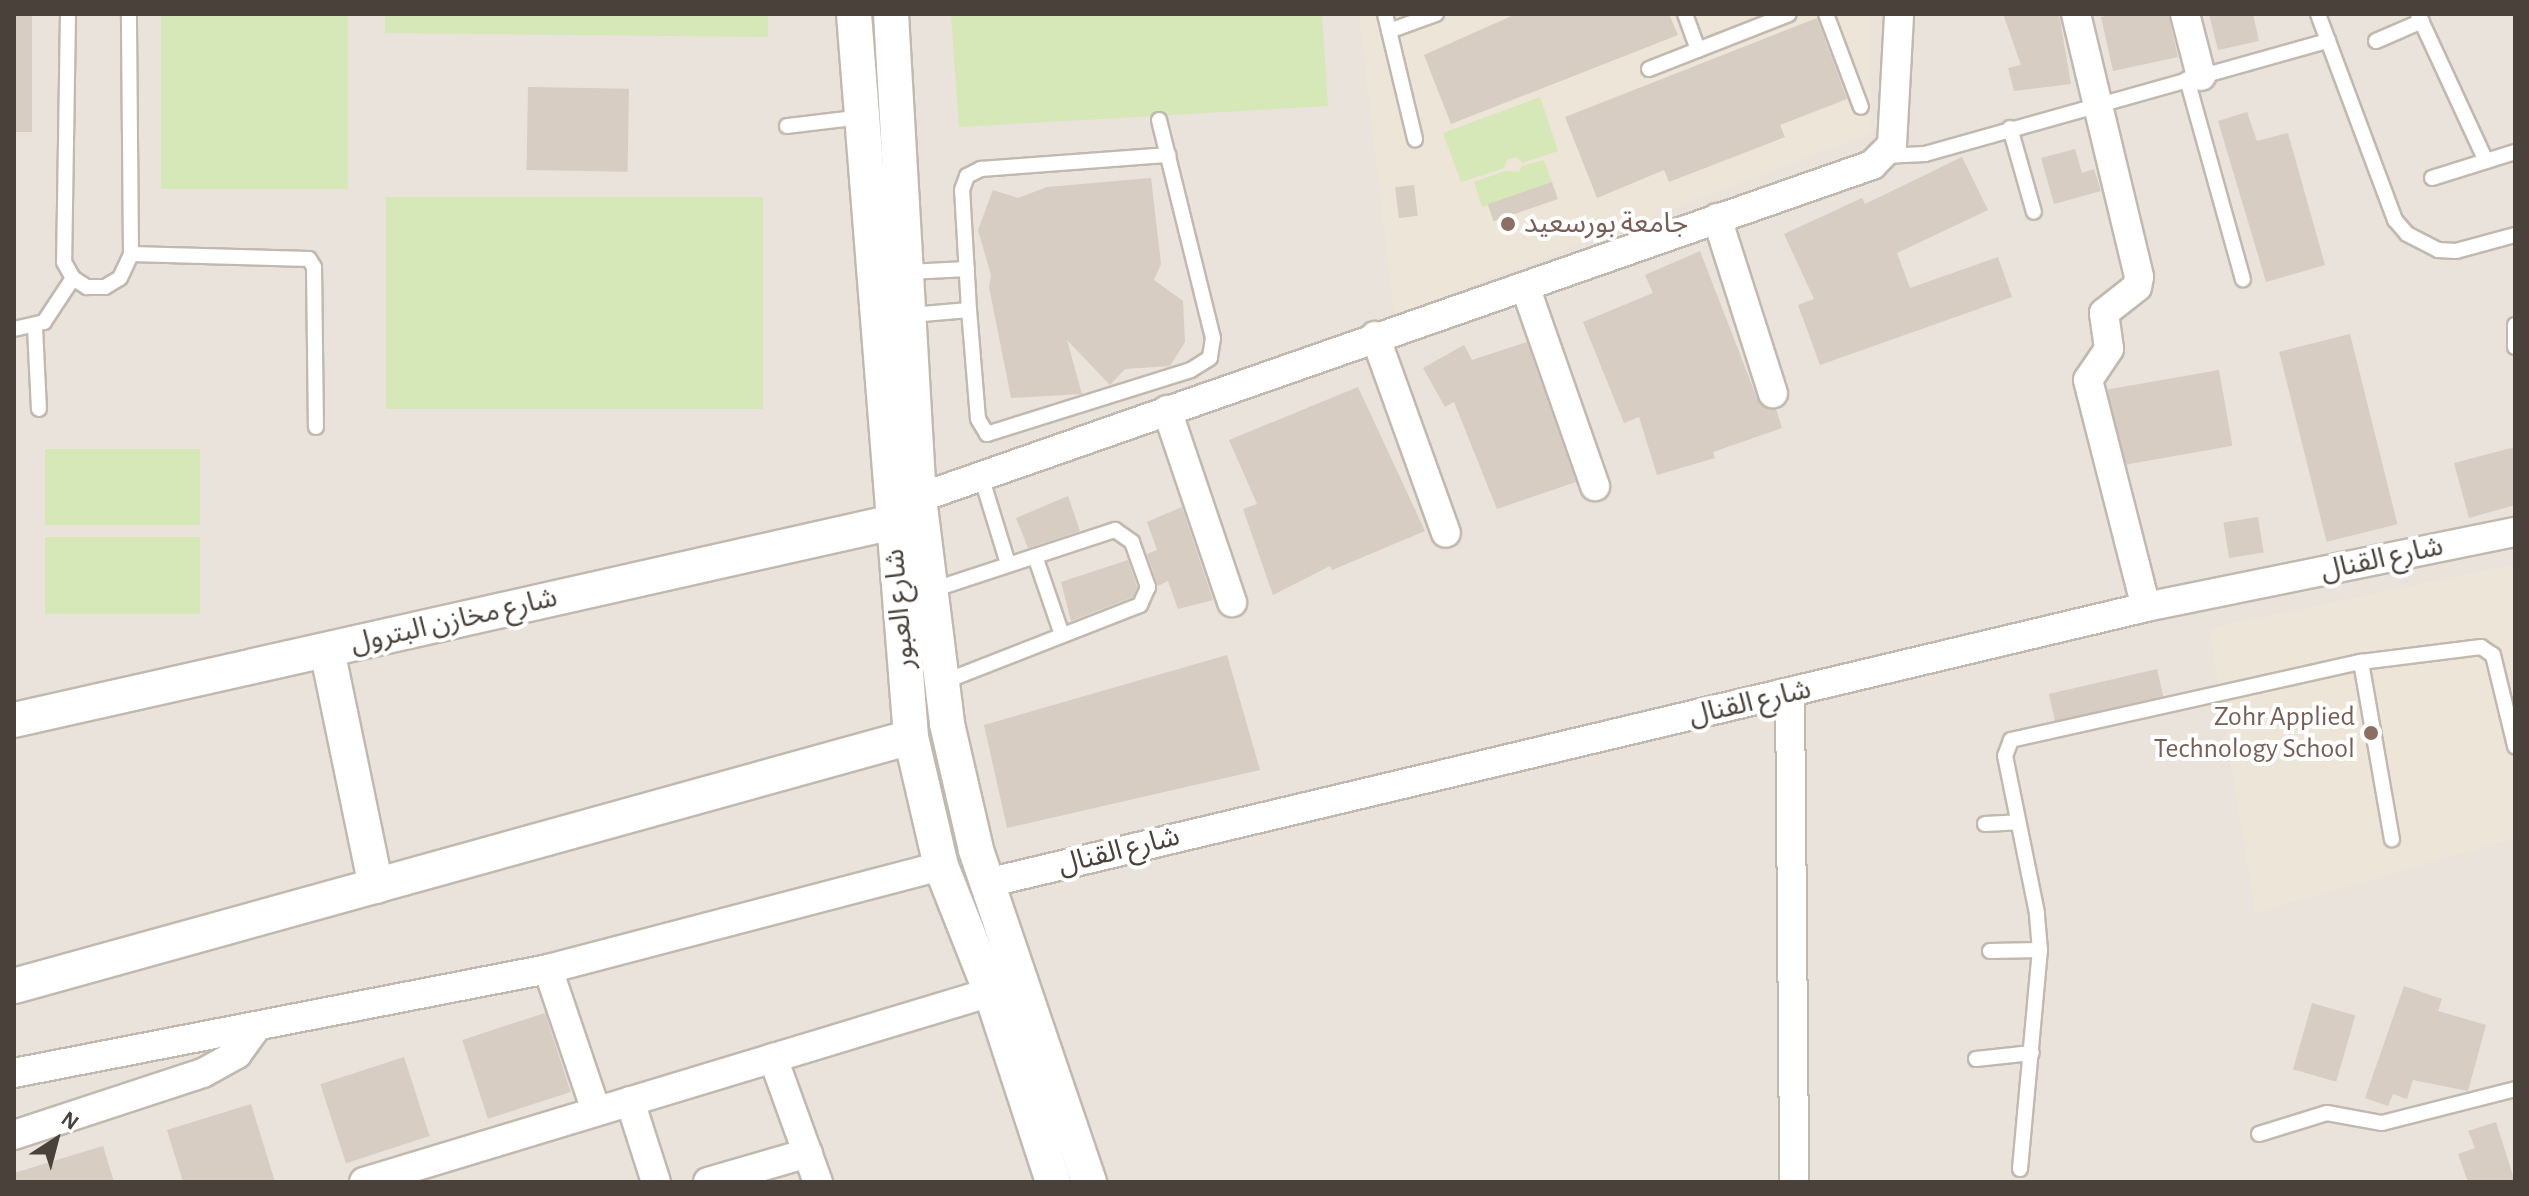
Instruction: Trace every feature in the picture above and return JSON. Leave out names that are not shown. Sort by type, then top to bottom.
[{"type":"street","name":"شارع العبور","points":[[854,14],[911,737],[941,866],[991,992],[1053,1182]]},
{"type":"street","name":"شارع العبور","points":[[891,14],[911,315],[919,498],[927,591],[941,683],[960,790],[987,883],[1089,1182]]},
{"type":"street","points":[[919,498],[1375,336],[1526,289],[1872,165],[1884,156],[1894,133],[1899,14]]},
{"type":"street","points":[[2076,14],[2139,277],[2137,287],[2104,313],[2109,349],[2088,380],[2146,607]]},
{"type":"street","points":[[2185,14],[2194,77]]},
{"type":"street","points":[[869,198],[903,197]]},
{"type":"street","points":[[1717,218],[1773,393]]},
{"type":"street","points":[[1526,289],[1595,486]]},
{"type":"street","points":[[1375,336],[1446,533]]},
{"type":"street","points":[[1167,410],[1232,602]]},
{"type":"street","name":"شارع مخازن البترول","points":[[14,720],[893,522]]},
{"type":"street","name":"شارع القنال","points":[[987,883],[2146,607],[2515,532]]},
{"type":"street","points":[[327,650],[376,886]]},
{"type":"street","points":[[1790,693],[1794,1182]]},
{"type":"street","points":[[14,986],[911,737]]},
{"type":"street","points":[[14,1073],[548,969],[941,866]]},
{"type":"street","points":[[548,969],[596,1111]]},
{"type":"street","points":[[364,1182],[430,1172],[596,1111],[991,992]]},
{"type":"street","points":[[14,1135],[203,1073],[237,1054],[256,1028]]},
{"type":"street","points":[[773,1058],[818,1182]]},
{"type":"street","points":[[630,1101],[656,1182]]},
{"type":"street","points":[[708,1182],[808,1153]]},
{"type":"lane","points":[[68,14],[64,262],[73,278],[87,287],[105,287],[120,278],[131,254],[129,14]]},
{"type":"lane","points":[[1385,14],[1415,139]]},
{"type":"lane","points":[[1389,31],[1436,14]]},
{"type":"lane","points":[[1685,14],[1698,50]]},
{"type":"lane","points":[[1649,69],[1789,14]]},
{"type":"lane","points":[[1826,14],[1861,107]]},
{"type":"lane","points":[[2318,14],[2392,211],[2407,234],[2438,250],[2456,251],[2515,235]]},
{"type":"lane","points":[[2376,41],[2420,18],[2486,161]]},
{"type":"lane","points":[[1884,156],[1925,154],[2098,102],[2328,41]]},
{"type":"lane","points":[[2194,77],[2243,279]]},
{"type":"lane","points":[[787,126],[863,117]]},
{"type":"lane","points":[[1159,120],[1168,155],[1213,338],[1210,358],[1202,365],[987,434],[978,419],[962,190],[973,171],[1168,155]]},
{"type":"lane","points":[[2010,128],[2034,212]]},
{"type":"lane","points":[[2432,178],[2515,152]]},
{"type":"lane","points":[[131,254],[309,259],[314,267],[316,427]]},
{"type":"lane","points":[[908,272],[967,269]]},
{"type":"lane","points":[[14,329],[35,328],[48,318],[73,278]]},
{"type":"lane","points":[[911,315],[969,310]]},
{"type":"lane","points":[[2515,325],[2515,347]]},
{"type":"lane","points":[[35,328],[39,409]]},
{"type":"lane","points":[[981,476],[1008,564]]},
{"type":"lane","points":[[927,591],[1115,530],[1132,542],[1147,581],[1147,594],[1140,605],[941,683]]},
{"type":"lane","points":[[1035,556],[1062,635]]},
{"type":"lane","points":[[2020,1169],[2040,950],[2005,749],[2017,737],[2361,662],[2474,647],[2488,650],[2515,746]]},
{"type":"lane","points":[[2361,662],[2392,839]]},
{"type":"lane","points":[[1985,824],[2018,822]]},
{"type":"lane","points":[[1990,951],[2040,950]]},
{"type":"lane","points":[[1976,1059],[2032,1053]]},
{"type":"lane","points":[[2259,1134],[2327,1113],[2382,1123],[2515,1089]]},
{"type":"shaded area","points":[[14,14],[2515,14],[2515,1182],[14,1182]]},
{"type":"shaded area","name":"جامعة بورسعيد","points":[[1359,14],[1871,14],[1871,133],[1394,315]]},
{"type":"shaded area","name":"Zohr Applied Technology School","points":[[2515,564],[2515,838],[2255,913],[2209,628]]},
{"type":"green space","points":[[161,14],[348,14],[348,189],[161,189]]},
{"type":"green space","points":[[385,14],[768,14],[768,37],[385,33]]},
{"type":"green space","points":[[951,14],[1322,14],[1328,106],[959,127]]},
{"type":"green space","points":[[1540,97],[1558,151],[1522,163],[1516,157],[1507,160],[1504,168],[1461,182],[1443,133]]},
{"type":"green space","points":[[1544,160],[1552,182],[1482,207],[1474,182],[1505,171],[1519,172],[1522,166]]},
{"type":"green space","points":[[386,197],[763,197],[763,409],[386,409]]},
{"type":"green space","points":[[45,449],[200,449],[200,525],[45,525]]},
{"type":"green space","points":[[45,537],[200,537],[200,614],[45,614]]},
{"type":"building","points":[[14,14],[32,14],[32,132],[14,132]]},
{"type":"building","points":[[1516,14],[1669,14],[1678,35],[1451,124],[1424,55]]},
{"type":"building","points":[[2003,14],[2059,14],[2071,84],[2014,91],[2008,68],[2021,65]]},
{"type":"building","points":[[2168,14],[2178,57],[2113,71],[2101,17]]},
{"type":"building","points":[[2209,14],[2253,14],[2259,41],[2218,50]]},
{"type":"building","points":[[1817,18],[1847,99],[1780,125],[1785,137],[1669,182],[1664,170],[1597,198],[1565,117]]},
{"type":"building","points":[[528,87],[629,89],[628,172],[527,170]]},
{"type":"building","points":[[2247,112],[2257,141],[2288,133],[2325,265],[2266,282],[2218,121]]},
{"type":"building","points":[[2075,149],[2082,173],[2094,169],[2101,191],[2054,204],[2041,158]]},
{"type":"building","points":[[1962,157],[1988,210],[1897,253],[1910,288],[1998,257],[2012,297],[1820,365],[1798,305],[1814,299],[1784,234],[1862,198],[1865,204]]},
{"type":"building","points":[[1151,178],[1161,264],[1154,280],[1183,301],[1185,342],[1170,366],[1125,369],[1110,385],[1067,340],[1082,394],[1011,398],[989,287],[991,275],[978,230],[993,190],[1018,198],[1047,187]]},
{"type":"building","points":[[1552,182],[1558,199],[1494,221],[1488,204]]},
{"type":"building","points":[[1414,185],[1418,216],[1399,218],[1395,187]]},
{"type":"building","points":[[1700,251],[1757,398],[1776,409],[1782,428],[1713,452],[1715,458],[1657,475],[1639,417],[1624,423],[1583,322],[1653,293],[1645,275]]},
{"type":"building","points":[[2350,334],[2397,524],[2327,542],[2279,352]]},
{"type":"building","points":[[1527,342],[1576,482],[1497,509],[1454,402],[1445,407],[1423,368],[1464,345],[1472,360]]},
{"type":"building","points":[[2219,370],[2232,446],[2121,465],[2108,390]]},
{"type":"building","points":[[1358,387],[1425,531],[1332,570],[1330,566],[1273,595],[1243,509],[1257,504],[1229,440]]},
{"type":"building","points":[[2515,447],[2515,505],[2469,518],[2454,463]]},
{"type":"building","points":[[1068,496],[1080,531],[1028,548],[1016,518]]},
{"type":"building","points":[[1182,507],[1213,600],[1178,609],[1168,581],[1158,586],[1147,554],[1157,550],[1147,522]]},
{"type":"building","points":[[2258,517],[2264,553],[2229,558],[2223,522]]},
{"type":"building","points":[[1128,560],[1137,587],[1133,597],[1071,621],[1061,582]]},
{"type":"building","points":[[1227,655],[1260,770],[1007,828],[984,725]]},
{"type":"building","points":[[2157,669],[2163,696],[2055,721],[2049,694]]},
{"type":"building","points":[[2404,986],[2442,999],[2438,1011],[2486,1025],[2468,1091],[2413,1080],[2407,1099],[2393,1094],[2388,1106],[2365,1098]]},
{"type":"building","points":[[2312,1003],[2355,1015],[2336,1082],[2293,1069]]},
{"type":"building","points":[[545,1013],[571,1092],[488,1119],[462,1040]]},
{"type":"building","points":[[404,1057],[430,1136],[346,1163],[320,1084]]},
{"type":"building","points":[[251,1104],[275,1182],[183,1182],[167,1130]]},
{"type":"building","points":[[2496,1122],[2515,1182],[2468,1182],[2458,1154],[2475,1148],[2468,1131]]},
{"type":"building","points":[[103,1146],[114,1182],[14,1182],[14,1173]]},
{"type":"place","name":"جامعة بورسعيد","points":[[1508,224]]},
{"type":"place","name":"Zohr Applied Technology School","points":[[2371,733]]}]
